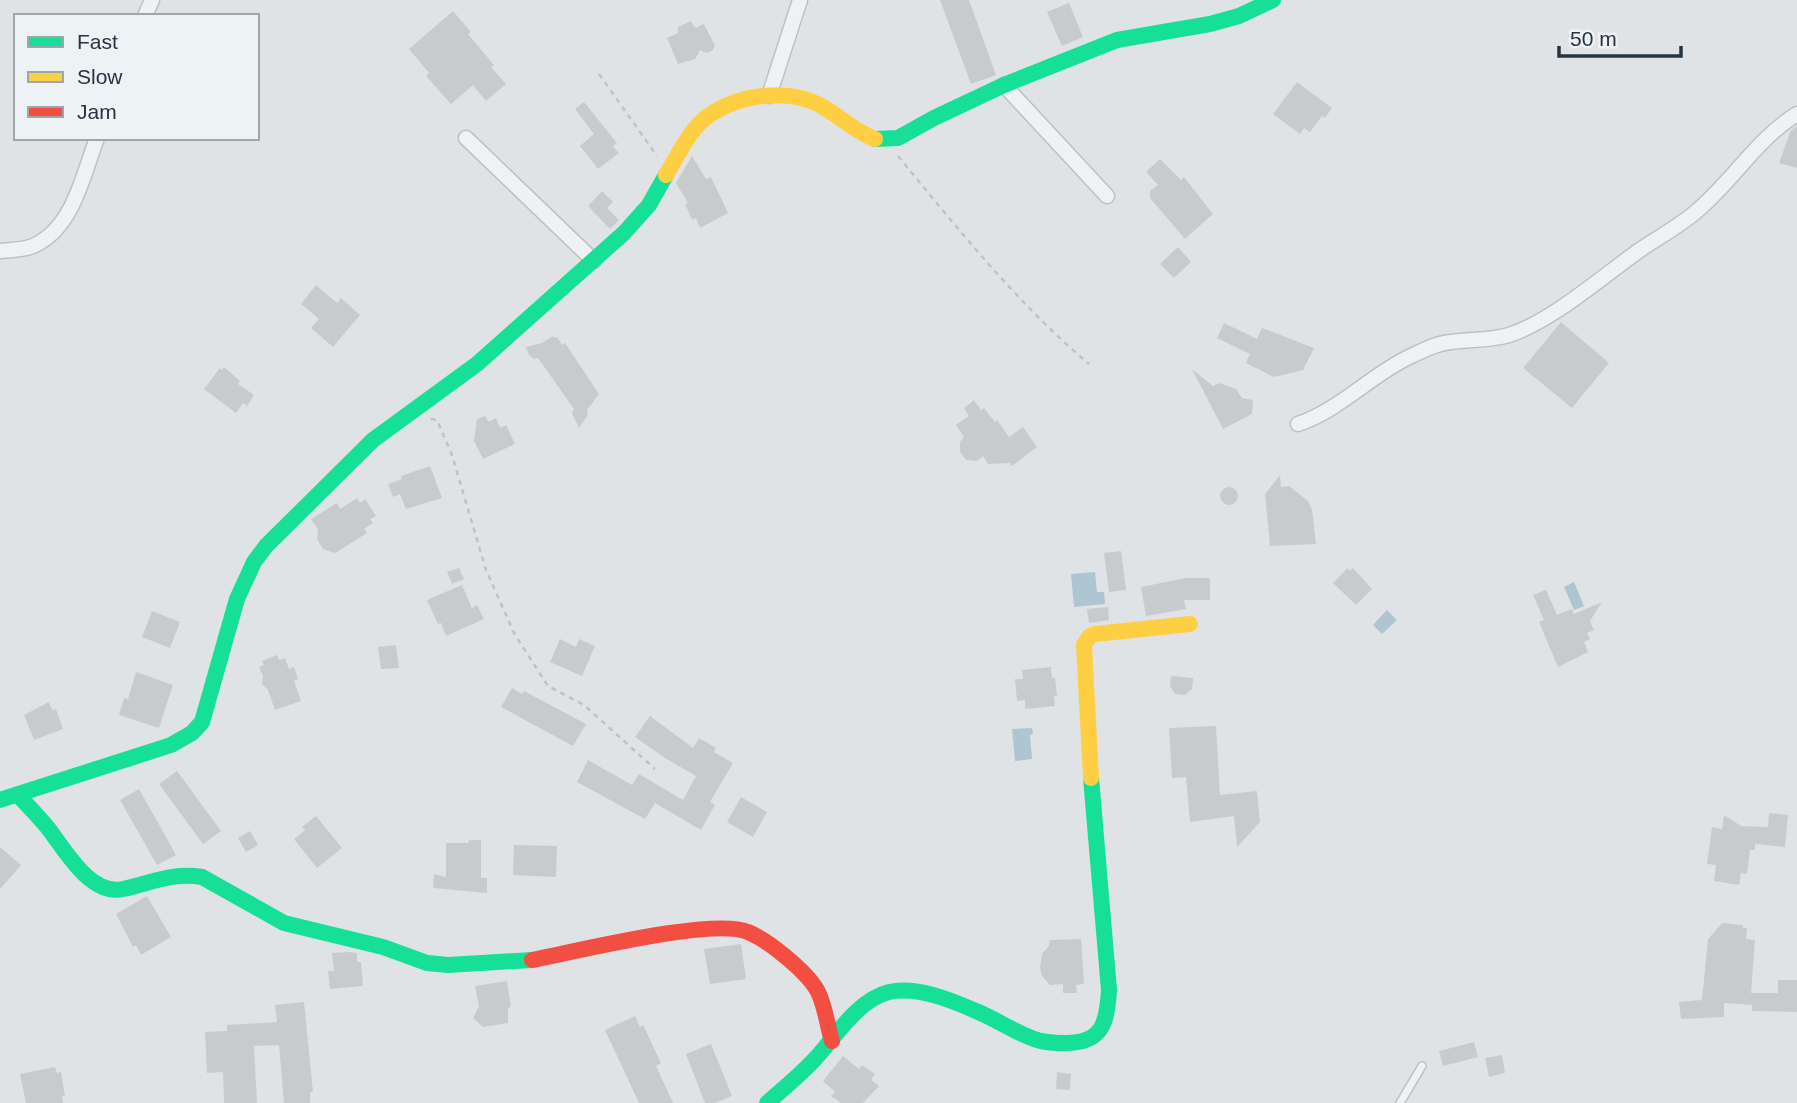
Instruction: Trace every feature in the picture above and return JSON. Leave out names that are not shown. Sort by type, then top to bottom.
[{"type":"street","points":[[769,96],[800,0]]},
{"type":"street","points":[[0,800],[171,745],[200,727],[242,584],[252,562],[265,546],[373,439],[477,365],[594,261],[649,205],[685,143],[701,122],[740,101],[769,96],[802,98],[862,134],[884,140],[898,138],[1004,85],[1116,40],[1210,24],[1238,16],[1273,0]]},
{"type":"street","points":[[1004,85],[1107,196]]},
{"type":"street","points":[[1298,424],[1341,400],[1375,376],[1428,348],[1448,342],[1509,335],[1525,329],[1698,211],[1761,144],[1797,114]]},
{"type":"street","points":[[466,138],[594,261]]},
{"type":"street","points":[[0,251],[32,246],[57,231],[70,209],[96,140]]},
{"type":"street","points":[[767,1103],[832,1041],[868,1002],[887,992],[905,991],[938,997],[967,1007],[1038,1041],[1083,1042],[1095,1038],[1103,1028],[1109,990],[1090,772],[1084,645],[1088,637],[1095,634],[1190,624]]},
{"type":"street","points":[[19,796],[54,834],[71,859],[91,878],[107,888],[119,890],[142,882],[191,874],[202,877],[284,923],[383,947],[427,963],[448,965],[524,961],[684,931],[725,928],[747,931],[785,955],[817,990],[832,1041]]},
{"type":"lane","points":[[1400,1103],[1422,1066]]},
{"type":"path","points":[[599,74],[669,173]]},
{"type":"path","points":[[884,140],[972,246],[1054,335],[1089,364]]},
{"type":"path","points":[[407,414],[437,420],[452,455],[486,570],[515,635],[548,686],[584,705],[654,769]]},
{"type":"water","points":[[1095,572],[1097,592],[1104,592],[1105,604],[1074,607],[1071,574]]},
{"type":"water","points":[[1574,582],[1584,606],[1574,610],[1564,587]]},
{"type":"water","points":[[1387,610],[1397,620],[1382,634],[1373,625]]},
{"type":"water","points":[[1032,728],[1032,759],[1015,761],[1012,729]]},
{"type":"building","points":[[940,0],[969,0],[996,75],[971,84]]},
{"type":"building","points":[[1069,3],[1083,37],[1062,46],[1047,12]]},
{"type":"building","points":[[453,11],[471,32],[468,34],[506,84],[486,101],[473,85],[451,104],[426,76],[429,73],[409,49]]},
{"type":"building","points":[[691,21],[695,28],[704,24],[715,46],[712,51],[706,53],[700,50],[695,59],[678,64],[667,38],[678,33],[678,27]]},
{"type":"building","points":[[1297,82],[1332,108],[1310,132],[1304,128],[1300,134],[1273,114]]},
{"type":"building","points":[[584,102],[617,143],[613,146],[619,153],[598,169],[580,146],[594,134],[575,109]]},
{"type":"building","points":[[1797,126],[1797,168],[1779,163],[1791,130]]},
{"type":"building","points":[[692,156],[706,179],[711,177],[728,213],[700,228],[696,218],[692,220],[685,204],[688,203],[676,183]]},
{"type":"building","points":[[1160,159],[1181,180],[1184,177],[1213,214],[1185,239],[1150,198],[1150,191],[1158,185],[1146,172]]},
{"type":"building","points":[[602,191],[613,202],[607,208],[619,220],[610,229],[588,206]]},
{"type":"building","points":[[1178,247],[1191,262],[1174,278],[1160,264]]},
{"type":"building","points":[[316,285],[337,303],[341,298],[360,315],[333,347],[311,328],[319,319],[301,304]]},
{"type":"building","points":[[1561,322],[1609,363],[1572,408],[1523,368]]},
{"type":"building","points":[[1224,323],[1257,339],[1262,328],[1314,348],[1303,370],[1274,377],[1246,363],[1250,354],[1217,338]]},
{"type":"building","points":[[553,336],[557,337],[562,345],[565,343],[599,394],[587,410],[588,415],[579,428],[572,413],[574,409],[538,358],[534,359],[529,355],[526,347],[542,343]]},
{"type":"building","points":[[224,367],[240,381],[238,384],[254,395],[247,406],[243,403],[236,413],[204,389],[220,368],[222,370]]},
{"type":"building","points":[[1192,369],[1213,386],[1219,383],[1236,389],[1242,398],[1253,400],[1252,414],[1223,429]]},
{"type":"building","points":[[974,400],[981,410],[984,408],[995,422],[997,420],[1009,437],[1023,427],[1037,447],[1012,466],[1010,463],[988,464],[983,456],[977,461],[966,460],[960,452],[960,442],[964,437],[956,425],[969,416],[964,408]]},
{"type":"building","points":[[485,416],[489,422],[496,418],[500,428],[506,425],[515,444],[483,459],[474,441],[477,419]]},
{"type":"building","points":[[430,466],[442,498],[406,509],[400,494],[393,497],[388,484],[402,479],[401,476]]},
{"type":"building","points":[[1280,475],[1281,487],[1289,486],[1308,501],[1312,510],[1316,544],[1270,546],[1265,494]]},
{"type":"building","points":[[1229,487],[1235,490],[1238,496],[1235,502],[1229,505],[1223,502],[1220,496],[1223,490]]},
{"type":"building","points":[[357,498],[360,503],[365,499],[376,516],[370,519],[373,523],[364,529],[367,533],[335,553],[323,549],[317,539],[318,529],[311,519],[337,503],[340,509]]},
{"type":"building","points":[[1121,551],[1126,590],[1109,592],[1104,553]]},
{"type":"building","points":[[459,568],[464,579],[452,584],[447,572]]},
{"type":"building","points":[[1348,568],[1350,571],[1353,568],[1372,589],[1356,605],[1333,583]]},
{"type":"building","points":[[1186,578],[1210,578],[1210,600],[1184,600],[1186,609],[1146,616],[1141,587]]},
{"type":"building","points":[[462,585],[472,608],[477,605],[484,619],[446,636],[427,600]]},
{"type":"building","points":[[1546,590],[1557,615],[1572,609],[1574,614],[1602,602],[1590,621],[1594,630],[1587,633],[1590,639],[1584,642],[1588,652],[1558,667],[1539,622],[1544,620],[1533,595]]},
{"type":"building","points":[[1108,607],[1109,620],[1089,623],[1087,609]]},
{"type":"building","points":[[152,611],[180,622],[170,648],[142,637]]},
{"type":"building","points":[[560,639],[576,647],[579,639],[595,646],[582,676],[550,662]]},
{"type":"building","points":[[396,645],[399,668],[381,669],[378,647]]},
{"type":"building","points":[[277,655],[279,660],[285,658],[289,669],[294,667],[298,679],[294,681],[301,701],[275,710],[268,690],[262,684],[263,676],[259,667],[264,665],[262,661]]},
{"type":"building","points":[[1051,667],[1057,696],[1054,696],[1055,706],[1025,709],[1025,700],[1017,701],[1015,679],[1023,679],[1022,670]]},
{"type":"building","points":[[136,672],[173,685],[159,728],[119,715],[124,698],[128,699]]},
{"type":"building","points":[[1171,676],[1193,678],[1192,689],[1185,695],[1175,694],[1170,686]]},
{"type":"building","points":[[512,688],[522,694],[524,691],[586,724],[573,746],[501,707]]},
{"type":"building","points":[[49,702],[52,710],[56,709],[63,729],[34,740],[24,715]]},
{"type":"building","points":[[650,716],[693,748],[699,738],[716,748],[714,752],[733,763],[710,802],[715,805],[701,830],[655,803],[645,819],[577,782],[588,760],[632,785],[639,774],[683,800],[696,776],[635,737]]},
{"type":"building","points":[[1216,726],[1220,795],[1257,791],[1260,822],[1237,847],[1234,816],[1190,822],[1186,777],[1172,778],[1169,728]]},
{"type":"building","points":[[177,771],[221,831],[203,844],[159,784]]},
{"type":"building","points":[[139,789],[176,855],[157,865],[120,800]]},
{"type":"building","points":[[741,797],[767,812],[753,837],[727,822]]},
{"type":"building","points":[[1769,813],[1788,815],[1785,847],[1755,844],[1755,850],[1750,850],[1747,874],[1741,873],[1739,885],[1714,881],[1716,865],[1707,864],[1712,827],[1722,829],[1724,815],[1741,826],[1768,827]]},
{"type":"building","points":[[316,816],[342,848],[317,868],[294,839],[305,830],[302,827]]},
{"type":"building","points":[[250,831],[258,845],[246,852],[238,838]]},
{"type":"building","points":[[469,840],[481,840],[481,878],[487,878],[487,893],[433,888],[434,874],[446,877],[446,843],[468,843]]},
{"type":"building","points":[[514,845],[557,846],[556,877],[513,875]]},
{"type":"building","points":[[0,847],[21,865],[0,889]]},
{"type":"building","points":[[147,896],[171,937],[141,955],[136,945],[133,947],[116,914]]},
{"type":"building","points":[[1722,923],[1743,925],[1743,928],[1747,928],[1746,939],[1755,940],[1751,993],[1778,993],[1778,980],[1797,980],[1797,1012],[1752,1011],[1752,1005],[1724,1003],[1724,1017],[1681,1019],[1679,1002],[1702,1000],[1708,939]]},
{"type":"building","points":[[1081,939],[1084,984],[1076,985],[1077,993],[1063,993],[1063,984],[1050,985],[1042,976],[1042,954],[1049,946],[1050,940]]},
{"type":"building","points":[[741,944],[746,979],[710,984],[704,949]]},
{"type":"building","points":[[332,953],[357,953],[357,962],[361,962],[363,986],[330,989],[328,971],[334,971]]},
{"type":"building","points":[[507,981],[511,1007],[508,1008],[508,1023],[483,1027],[473,1018],[479,1006],[475,986]]},
{"type":"building","points":[[304,1002],[313,1092],[310,1092],[310,1103],[284,1103],[279,1045],[254,1046],[257,1103],[224,1103],[223,1072],[207,1073],[205,1032],[227,1031],[227,1025],[277,1022],[275,1005]]},
{"type":"building","points":[[635,1016],[640,1027],[643,1025],[661,1063],[656,1066],[673,1103],[639,1103],[605,1030]]},
{"type":"building","points":[[1474,1042],[1478,1057],[1443,1066],[1439,1051]]},
{"type":"building","points":[[711,1044],[732,1096],[715,1103],[705,1103],[686,1054]]},
{"type":"building","points":[[1502,1055],[1505,1073],[1489,1077],[1485,1058]]},
{"type":"building","points":[[843,1056],[859,1069],[862,1065],[875,1074],[871,1080],[879,1086],[863,1103],[841,1103],[831,1096],[835,1092],[823,1081]]},
{"type":"building","points":[[55,1067],[57,1073],[61,1072],[65,1096],[62,1096],[63,1103],[26,1103],[20,1074]]},
{"type":"building","points":[[1057,1072],[1071,1074],[1070,1090],[1056,1089]]},
{"type":"traffic: fast","points":[[875,139],[898,138],[1004,85],[1117,40],[1210,24],[1239,16],[1273,0]]},
{"type":"traffic: fast","points":[[0,800],[171,745],[192,733],[202,722],[237,599],[254,562],[266,546],[373,440],[477,364],[624,233],[649,205],[666,175]]},
{"type":"traffic: fast","points":[[767,1103],[809,1066],[857,1011],[877,996],[889,992],[922,992],[945,999],[1042,1041],[1078,1042],[1095,1035],[1107,1012],[1109,990],[1091,778]]},
{"type":"traffic: fast","points":[[19,796],[48,828],[70,859],[89,879],[100,886],[123,889],[172,877],[202,877],[284,923],[383,947],[427,963],[448,965],[532,960]]},
{"type":"traffic: slow","points":[[666,175],[687,139],[702,121],[728,105],[759,96],[806,99],[875,139]]},
{"type":"traffic: slow","points":[[1091,778],[1084,645],[1089,637],[1095,634],[1190,624]]},
{"type":"traffic: jam","points":[[532,960],[676,932],[706,929],[748,932],[786,957],[812,982],[822,1002],[832,1041]]}]
